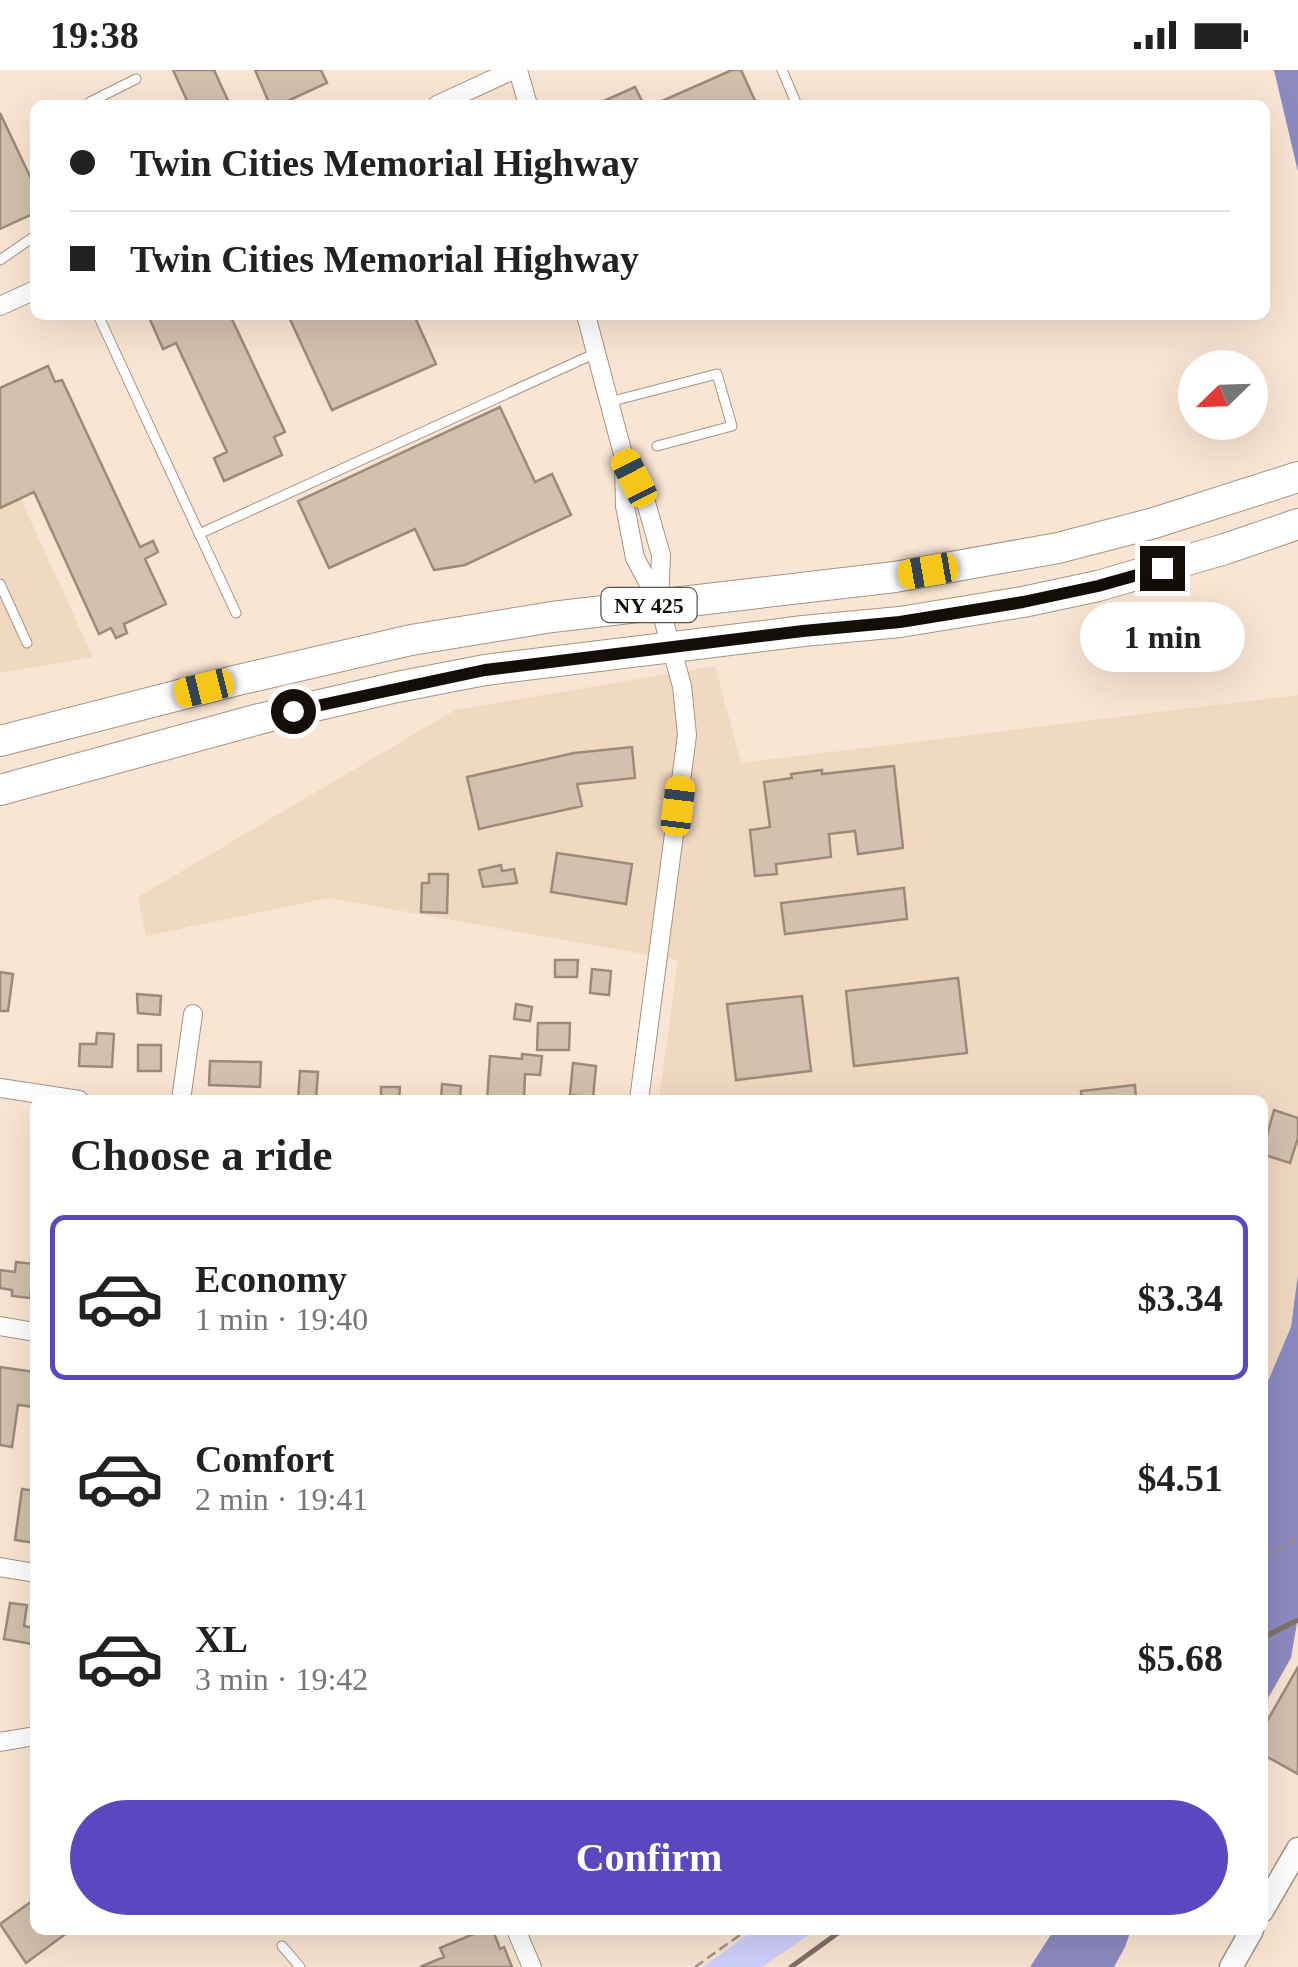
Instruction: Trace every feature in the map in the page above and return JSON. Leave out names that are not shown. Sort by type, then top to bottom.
[{"type":"main road","name":"NY 425","points":[[0,741],[411,640],[552,617],[895,577],[1058,548],[1298,477]]},
{"type":"main road","name":"NY 425","points":[[0,790],[259,719],[485,670],[900,622],[1023,602],[1098,586],[1298,524]]},
{"type":"street","points":[[447,100],[516,70],[526,100]]},
{"type":"street","points":[[1,302],[30,292]]},
{"type":"street","points":[[587,320],[624,458],[645,499],[661,555],[659,604]]},
{"type":"street","points":[[624,458],[625,506],[635,558],[659,604],[682,686],[688,735],[640,1095]]},
{"type":"street","points":[[182,1095],[193,1014]]},
{"type":"street","points":[[0,1088],[46,1095]]},
{"type":"street","points":[[0,1326],[30,1331]]},
{"type":"street","points":[[0,1567],[30,1571]]},
{"type":"street","points":[[0,1742],[30,1737]]},
{"type":"street","points":[[1268,1901],[1298,1849]]},
{"type":"street","points":[[518,1935],[532,1967]]},
{"type":"street","points":[[1230,1967],[1249,1935]]},
{"type":"lane","points":[[782,70],[795,100]]},
{"type":"lane","points":[[94,100],[136,79]]},
{"type":"lane","points":[[0,260],[30,239]]},
{"type":"lane","points":[[100,320],[236,613]]},
{"type":"lane","points":[[199,534],[596,353]]},
{"type":"lane","points":[[609,402],[717,374],[732,426],[656,446]]},
{"type":"lane","points":[[0,584],[27,644]]},
{"type":"lane","points":[[282,1946],[300,1967]]},
{"type":"path","points":[[1268,1557],[1298,1537]]},
{"type":"path","points":[[695,1967],[740,1935]]},
{"type":"shaded area","points":[[1274,70],[1298,70],[1298,172]]},
{"type":"shaded area","points":[[0,454],[93,657],[0,673]]},
{"type":"shaded area","points":[[715,666],[741,763],[1298,695],[1298,1274],[1291,1327],[1268,1381],[1268,1095],[660,1095],[678,960],[328,898],[146,936],[138,897],[455,710]]},
{"type":"shaded area","points":[[1298,1274],[1298,1617],[1291,1658],[1268,1698],[1268,1381],[1291,1327]]},
{"type":"shaded area","points":[[747,1935],[809,1935],[762,1967],[703,1967]]},
{"type":"shaded area","points":[[1051,1935],[1129,1935],[1114,1967],[1030,1967]]},
{"type":"building","points":[[173,70],[214,70],[228,100],[187,100]]},
{"type":"building","points":[[255,70],[321,70],[327,83],[290,100],[268,100]]},
{"type":"building","points":[[732,70],[741,70],[755,100],[664,100]]},
{"type":"building","points":[[635,87],[642,100],[606,100]]},
{"type":"building","points":[[0,113],[30,176],[30,215],[0,229]]},
{"type":"building","points":[[150,320],[232,320],[285,432],[274,437],[282,455],[224,481],[214,458],[227,452],[176,343],[163,349]]},
{"type":"building","points":[[290,320],[416,320],[436,364],[332,410]]},
{"type":"building","points":[[48,366],[55,382],[62,380],[140,547],[153,541],[158,552],[145,559],[166,604],[124,624],[127,633],[116,638],[111,628],[99,634],[34,492],[0,508],[0,388]]},
{"type":"building","points":[[500,407],[535,482],[552,474],[571,515],[465,565],[434,570],[415,529],[329,568],[298,501]]},
{"type":"building","points":[[632,747],[635,778],[577,784],[582,806],[479,829],[467,777],[574,753]]},
{"type":"building","points":[[894,766],[903,848],[858,854],[855,831],[829,834],[831,857],[776,864],[777,874],[755,876],[750,830],[770,827],[764,782],[822,770],[822,774]]},
{"type":"building","points":[[557,853],[632,864],[626,904],[551,892]]},
{"type":"building","points":[[501,865],[502,871],[514,869],[517,883],[483,887],[479,870]]},
{"type":"building","points":[[429,874],[448,874],[447,913],[421,912],[422,883],[429,883]]},
{"type":"building","points":[[904,888],[907,919],[785,934],[781,903]]},
{"type":"building","points":[[555,960],[578,960],[577,977],[555,977]]},
{"type":"building","points":[[592,969],[611,971],[609,995],[590,993]]},
{"type":"building","points":[[0,972],[13,974],[8,1011],[0,1011]]},
{"type":"building","points":[[958,978],[967,1053],[854,1066],[846,991]]},
{"type":"building","points":[[137,994],[161,996],[160,1015],[138,1013]]},
{"type":"building","points":[[802,996],[811,1071],[736,1080],[727,1004]]},
{"type":"building","points":[[516,1004],[532,1007],[530,1021],[514,1019]]},
{"type":"building","points":[[538,1023],[570,1023],[569,1050],[537,1050]]},
{"type":"building","points":[[97,1033],[114,1034],[112,1067],[79,1066],[80,1044],[96,1044]]},
{"type":"building","points":[[138,1045],[161,1045],[161,1071],[138,1071]]},
{"type":"building","points":[[522,1054],[542,1056],[540,1075],[525,1074],[524,1095],[487,1095],[490,1056],[522,1059]]},
{"type":"building","points":[[210,1061],[261,1062],[260,1087],[209,1085]]},
{"type":"building","points":[[573,1063],[596,1066],[593,1095],[570,1095]]},
{"type":"building","points":[[300,1071],[318,1072],[316,1095],[298,1095]]},
{"type":"building","points":[[442,1084],[461,1086],[460,1095],[441,1095]]},
{"type":"building","points":[[1135,1085],[1136,1095],[1081,1095],[1081,1091]]},
{"type":"building","points":[[381,1087],[400,1087],[399,1095],[381,1095]]},
{"type":"building","points":[[1274,1110],[1298,1118],[1298,1138],[1290,1163],[1268,1156],[1268,1132]]},
{"type":"building","points":[[16,1262],[30,1263],[30,1298],[12,1296],[12,1290],[0,1288],[0,1270],[15,1272]]},
{"type":"building","points":[[0,1367],[30,1371],[30,1406],[18,1405],[12,1447],[0,1445]]},
{"type":"building","points":[[22,1489],[30,1490],[30,1542],[15,1540]]},
{"type":"building","points":[[10,1603],[27,1605],[24,1626],[30,1627],[30,1644],[4,1639]]},
{"type":"building","points":[[1298,1667],[1298,1774],[1268,1757],[1268,1720]]},
{"type":"building","points":[[30,1903],[30,1935],[64,1935],[26,1963],[0,1924]]},
{"type":"building","points":[[471,1935],[495,1935],[512,1967],[420,1967],[444,1957],[440,1948]]},
{"type":"railway","points":[[1268,1635],[1298,1620]]},
{"type":"railway","points":[[791,1967],[835,1935]]},
{"type":"route","points":[[293,711],[485,670],[900,622],[1023,602],[1162,568]]}]
